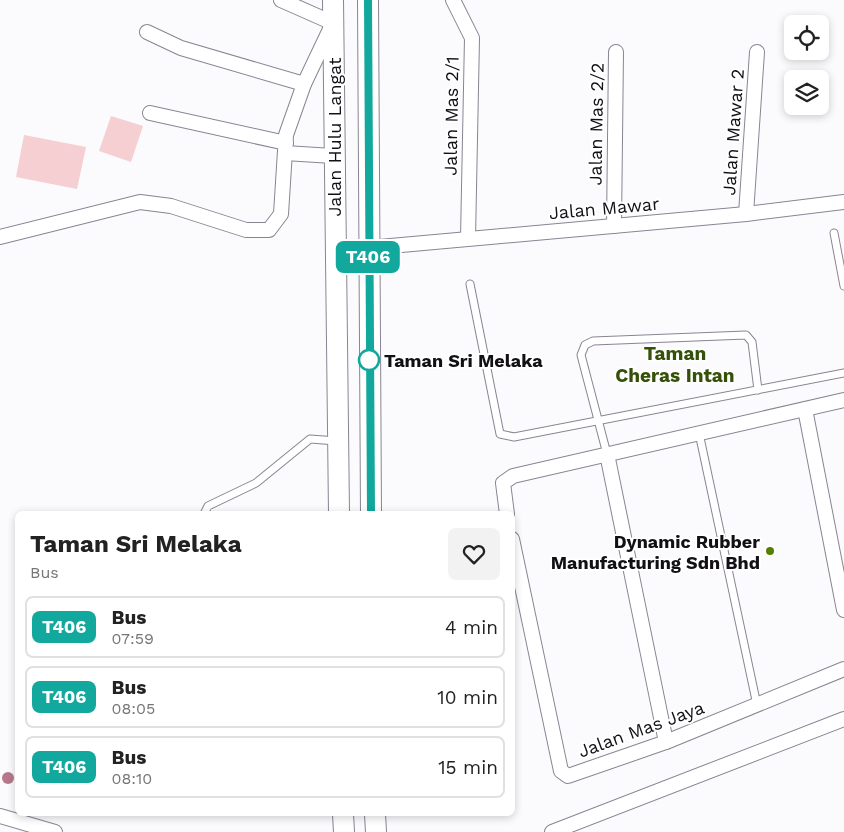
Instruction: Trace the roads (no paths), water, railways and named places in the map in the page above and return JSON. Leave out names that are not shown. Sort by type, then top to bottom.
[{"type":"main road","name":"Jalan Hulu Langat","points":[[332,0],[339,511]]},
{"type":"main road","name":"Jalan Hulu Langat","points":[[368,0],[371,511]]},
{"type":"street","points":[[0,237],[140,202],[171,206],[246,230],[269,230],[281,214],[286,134],[304,84],[333,23],[281,0]]},
{"type":"street","name":"Jalan Mas 2/1","points":[[453,0],[472,38],[468,238]]},
{"type":"street","points":[[147,32],[181,48],[304,84]]},
{"type":"street","name":"Jalan Mas 2/2","points":[[614,226],[616,52]]},
{"type":"street","name":"Jalan Mawar 2","points":[[746,214],[757,52]]},
{"type":"street","points":[[150,113],[285,148],[333,156]]},
{"type":"street","name":"Jalan Mawar","points":[[368,248],[746,214],[844,202]]},
{"type":"street","points":[[507,511],[503,483],[513,476],[844,400]]},
{"type":"street","points":[[805,409],[844,610]]},
{"type":"street","points":[[607,454],[666,742]]},
{"type":"street","name":"Jalan Mas Jaya","points":[[515,553],[561,771],[568,776],[666,742],[844,669]]},
{"type":"street","points":[[552,832],[844,718]]},
{"type":"street","points":[[0,816],[55,832]]},
{"type":"lane","points":[[834,233],[844,286]]},
{"type":"lane","points":[[470,284],[500,434],[514,437],[844,373]]},
{"type":"lane","points":[[607,454],[581,356],[585,345],[593,341],[746,335],[752,342],[758,390]]},
{"type":"lane","points":[[699,433],[757,705]]},
{"type":"lane","points":[[206,511],[208,506],[256,483],[310,439],[338,441]]},
{"type":"place","name":"Taman Sri Melaka","points":[[369,360]]},
{"type":"place","name":"Dynamic Rubber Manufacturing Sdn Bhd","points":[[770,551]]},
{"type":"district","name":"Taman Cheras Intan","points":[[675,364]]}]
